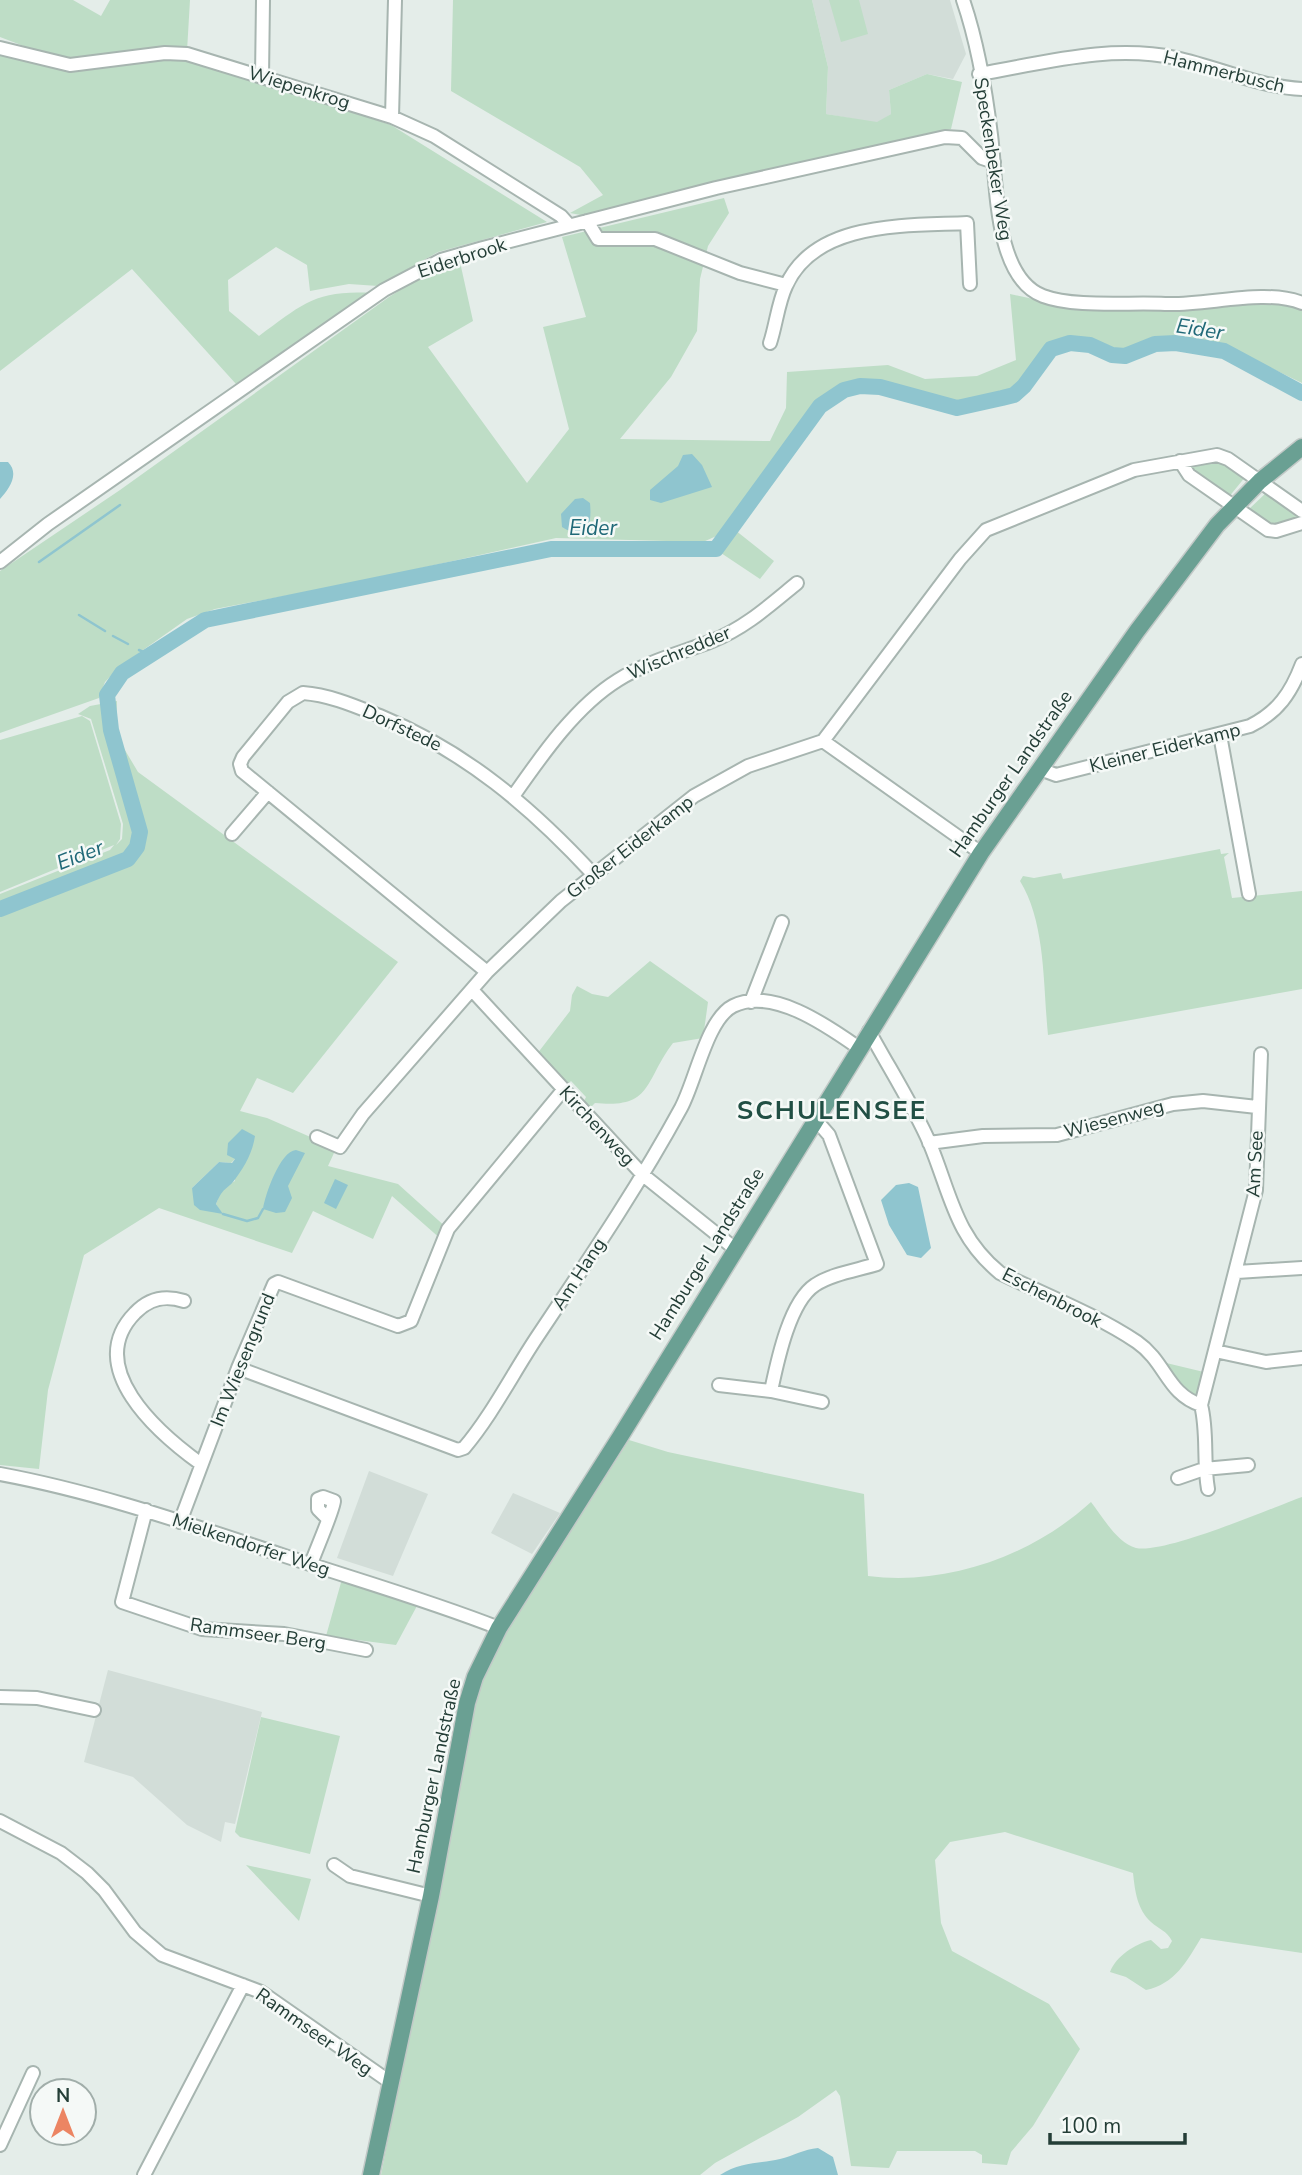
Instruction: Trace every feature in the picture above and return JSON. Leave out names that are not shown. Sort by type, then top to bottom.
[{"type":"main road","name":"Hamburger Landstraße","points":[[371,2175],[431,1896],[467,1703],[475,1677],[499,1628],[981,853],[1137,631],[1233,507],[1297,451]]},
{"type":"street","points":[[262,77],[263,0]]},
{"type":"street","points":[[392,117],[396,0]]},
{"type":"street","name":"Speckenbeker Weg","points":[[963,0],[976,48],[1008,254],[1022,281],[1043,296],[1065,300],[1179,304],[1281,297],[1302,303]]},
{"type":"street","name":"Wiepenkrog","points":[[0,48],[70,65],[176,53],[392,117],[434,136],[561,216],[569,225]]},
{"type":"street","name":"Hammerbusch","points":[[979,74],[1087,55],[1121,52],[1176,58],[1263,83],[1302,89]]},
{"type":"street","name":"Eiderbrook","points":[[0,562],[48,524],[408,275],[441,260],[716,188],[945,137],[962,138],[982,158],[994,162]]},
{"type":"street","points":[[587,221],[598,239],[655,239],[740,274],[786,285]]},
{"type":"street","points":[[770,343],[786,285],[805,260],[832,242],[857,233],[885,228],[967,223],[971,284]]},
{"type":"street","points":[[981,853],[823,741],[960,559],[986,530],[1111,479],[1180,461],[1224,457],[1302,511]]},
{"type":"street","points":[[1180,461],[1189,475],[1268,530],[1276,531],[1302,523]]},
{"type":"street","name":"Wischredder","points":[[514,795],[561,734],[594,698],[616,681],[642,667],[744,625],[797,583]]},
{"type":"street","name":"Kleiner Eiderkamp","points":[[1040,769],[1056,775],[1250,726],[1267,718],[1282,704],[1302,664]]},
{"type":"street","name":"Dorfstede","points":[[487,972],[242,771],[240,764],[288,702],[303,693],[354,705],[423,736],[514,795],[593,874]]},
{"type":"street","points":[[1220,735],[1249,894]]},
{"type":"street","name":"Großer Eiderkamp","points":[[317,1137],[340,1147],[363,1114],[487,972],[593,874],[694,796],[748,766],[823,741]]},
{"type":"street","points":[[232,834],[268,792]]},
{"type":"street","points":[[782,922],[751,1002],[793,1009],[825,1024],[859,1048]]},
{"type":"street","name":"Kirchenweg","points":[[472,990],[643,1175],[734,1248]]},
{"type":"street","name":"Am Hang","points":[[238,1368],[458,1450],[464,1448],[643,1175],[685,1100],[717,1019],[733,1005],[751,1002]]},
{"type":"street","name":"Eschenbrook","points":[[869,1031],[929,1143],[958,1223],[984,1260],[1000,1273],[1138,1343],[1158,1361],[1176,1392],[1201,1405]]},
{"type":"street","name":"Am See","points":[[1201,1405],[1256,1190],[1261,1054]]},
{"type":"street","name":"Im Wiesengrund","points":[[180,1522],[238,1368],[274,1284],[278,1282],[398,1326],[411,1321],[448,1229],[564,1089]]},
{"type":"street","name":"Wiesenweg","points":[[929,1143],[983,1136],[1057,1135],[1107,1124],[1173,1104],[1203,1101],[1257,1107]]},
{"type":"street","points":[[771,1391],[784,1340],[804,1296],[815,1285],[877,1264],[829,1135],[815,1119]]},
{"type":"street","points":[[1237,1272],[1302,1268]]},
{"type":"street","points":[[184,1301],[170,1297],[158,1298],[135,1312],[120,1335],[117,1361],[126,1390],[186,1453],[201,1464]]},
{"type":"street","points":[[1215,1351],[1266,1362],[1302,1358]]},
{"type":"street","points":[[719,1385],[771,1391],[822,1402]]},
{"type":"street","points":[[1201,1405],[1205,1419],[1204,1469],[1208,1489]]},
{"type":"street","points":[[1178,1478],[1204,1469],[1248,1465]]},
{"type":"street","name":"Mielkendorfer Weg","points":[[0,1474],[77,1490],[146,1510],[446,1607],[499,1628]]},
{"type":"street","name":"Rammseer Berg","points":[[146,1510],[122,1602],[202,1629],[284,1634],[366,1650]]},
{"type":"street","points":[[311,1564],[327,1518]]},
{"type":"street","points":[[0,1697],[37,1698],[94,1710]]},
{"type":"street","name":"Rammseer Weg","points":[[0,1821],[61,1853],[87,1873],[104,1890],[135,1932],[162,1955],[243,1984],[280,2004],[390,2082]]},
{"type":"street","points":[[334,1865],[350,1876],[431,1896]]},
{"type":"street","points":[[144,2175],[243,1984]]},
{"type":"street","points":[[0,2145],[33,2073]]},
{"type":"shaded area","points":[[812,0],[950,0],[966,54],[953,79],[927,74],[889,90],[891,114],[877,123],[826,114],[828,67]]},
{"type":"shaded area","points":[[369,1471],[428,1494],[393,1576],[337,1558]]},
{"type":"shaded area","points":[[513,1493],[560,1513],[532,1554],[491,1533]]},
{"type":"shaded area","points":[[108,1670],[262,1712],[235,1824],[225,1822],[221,1842],[187,1825],[133,1777],[84,1762]]},
{"type":"green space","points":[[0,0],[73,0],[101,16],[110,0],[190,0],[187,51],[63,61],[0,37]]},
{"type":"green space","points":[[453,0],[812,0],[828,67],[826,114],[877,122],[891,114],[889,90],[927,74],[962,82],[951,129],[586,216],[570,213],[603,195],[580,167],[451,91]]},
{"type":"green space","points":[[829,0],[859,0],[868,34],[841,42]]},
{"type":"green space","points":[[0,53],[55,69],[90,69],[171,55],[261,81],[391,125],[547,222],[438,252],[378,286],[349,284],[310,291],[307,265],[276,247],[228,280],[229,311],[259,336],[311,301],[336,294],[372,293],[236,384],[132,269],[0,371]]},
{"type":"green space","points":[[724,198],[729,213],[708,246],[700,279],[697,331],[671,377],[620,439],[770,441],[786,408],[787,372],[888,365],[925,379],[977,376],[1016,360],[1010,294],[1052,303],[1218,306],[1269,302],[1302,308],[1302,383],[1226,346],[1159,337],[1125,351],[1094,340],[1074,337],[1061,338],[1044,348],[1030,372],[1017,386],[985,397],[955,400],[889,384],[859,382],[845,385],[818,402],[804,416],[721,534],[703,542],[556,538],[354,583],[215,609],[187,619],[119,667],[105,682],[99,698],[0,733],[0,571],[120,490],[389,297],[413,282],[460,262],[473,321],[428,347],[527,483],[569,429],[543,327],[586,317],[562,237]]},
{"type":"green space","points":[[1219,459],[1246,476],[1228,498],[1189,470],[1189,466]]},
{"type":"green space","points":[[1267,492],[1295,511],[1297,521],[1276,528],[1247,511]]},
{"type":"green space","points":[[735,530],[774,561],[760,579],[718,551]]},
{"type":"green space","points":[[117,701],[116,735],[138,772],[398,962],[293,1093],[257,1078],[240,1111],[267,1118],[331,1146],[334,1153],[328,1166],[398,1184],[448,1229],[442,1240],[392,1196],[373,1239],[313,1211],[292,1253],[159,1208],[84,1255],[48,1390],[39,1469],[0,1465],[0,894],[110,850],[114,845],[0,892],[0,740],[82,716],[90,721],[121,824],[120,839],[116,845],[122,839],[123,824],[91,719],[78,714],[90,706]],"holes":[[[235,1159],[235,1181],[222,1188],[216,1204],[222,1214],[192,1188],[219,1162],[231,1163]]]},
{"type":"green space","points":[[1220,849],[1221,854],[1229,853],[1224,857],[1232,898],[1302,891],[1302,989],[1048,1035],[1039,935],[1035,916],[1020,881],[1023,876],[1034,878],[1061,873],[1063,879]]},
{"type":"green space","points":[[650,961],[708,1002],[703,1038],[673,1043],[638,1097],[614,1104],[595,1103],[590,1108],[584,1101],[586,1097],[571,1081],[566,1086],[537,1054],[570,1011],[572,995],[577,986],[592,994],[608,997]]},
{"type":"green space","points":[[1158,1361],[1208,1373],[1201,1405],[1186,1400]]},
{"type":"green space","points":[[629,1440],[668,1452],[864,1494],[868,1576],[928,1576],[987,1563],[1042,1538],[1091,1502],[1122,1541],[1136,1548],[1150,1548],[1193,1538],[1302,1497],[1302,1953],[1201,1938],[1172,1977],[1165,1983],[1146,1990],[1126,1977],[1110,1972],[1121,1956],[1139,1944],[1151,1940],[1161,1949],[1168,1948],[1172,1941],[1151,1922],[1140,1906],[1133,1873],[1005,1832],[950,1842],[935,1860],[941,1923],[952,1951],[1049,2004],[1080,2049],[1033,2126],[1011,2152],[1007,2165],[982,2163],[982,2155],[975,2151],[897,2151],[889,2168],[851,2166],[840,2096],[836,2090],[798,2117],[715,2163],[700,2175],[381,2175],[477,1678]]},
{"type":"green space","points":[[342,1579],[418,1604],[396,1645],[326,1636]]},
{"type":"green space","points":[[261,1717],[340,1736],[310,1854],[240,1837],[235,1832]]},
{"type":"green space","points":[[246,1865],[311,1879],[299,1921]]},
{"type":"water","points":[[692,454],[702,465],[712,487],[661,503],[650,500],[650,490],[678,466],[683,455]]},
{"type":"water","points":[[0,462],[8,462],[13,476],[10,486],[0,499]]},
{"type":"water","points":[[583,498],[590,503],[590,518],[586,529],[578,533],[562,527],[561,514],[575,499]]},
{"type":"water","points":[[242,1129],[255,1136],[254,1142],[242,1168],[216,1204],[223,1214],[200,1210],[194,1205],[192,1188],[219,1162],[232,1163],[235,1159],[227,1155],[228,1143]]},
{"type":"water","points":[[296,1150],[305,1153],[288,1186],[292,1198],[285,1212],[276,1213],[263,1209],[279,1165],[290,1152]]},
{"type":"water","points":[[335,1179],[348,1185],[336,1209],[324,1203]]},
{"type":"water","points":[[909,1183],[918,1187],[931,1248],[921,1258],[907,1255],[889,1225],[881,1200],[896,1185]]},
{"type":"water","points":[[818,2148],[833,2157],[838,2175],[720,2175],[742,2166]]},
{"type":"waterway","name":"Eider","points":[[0,909],[128,859],[137,847],[140,832],[111,730],[107,695],[122,673],[205,620],[551,549],[716,549],[820,406],[844,390],[860,386],[880,387],[957,408],[1014,395],[1024,386],[1051,349],[1070,343],[1090,345],[1112,355],[1125,356],[1155,344],[1176,343],[1224,351],[1302,393]]},
{"type":"waterway","points":[[39,562],[120,505]]},
{"type":"waterway","points":[[79,615],[105,631]]},
{"type":"waterway","points":[[113,636],[128,644]]},
{"type":"waterway","points":[[139,650],[148,654]]},
{"type":"waterway","points":[[223,1214],[247,1221],[258,1218],[263,1209]]},
{"type":"district","name":"SCHULENSEE","points":[[832,1110]]}]
